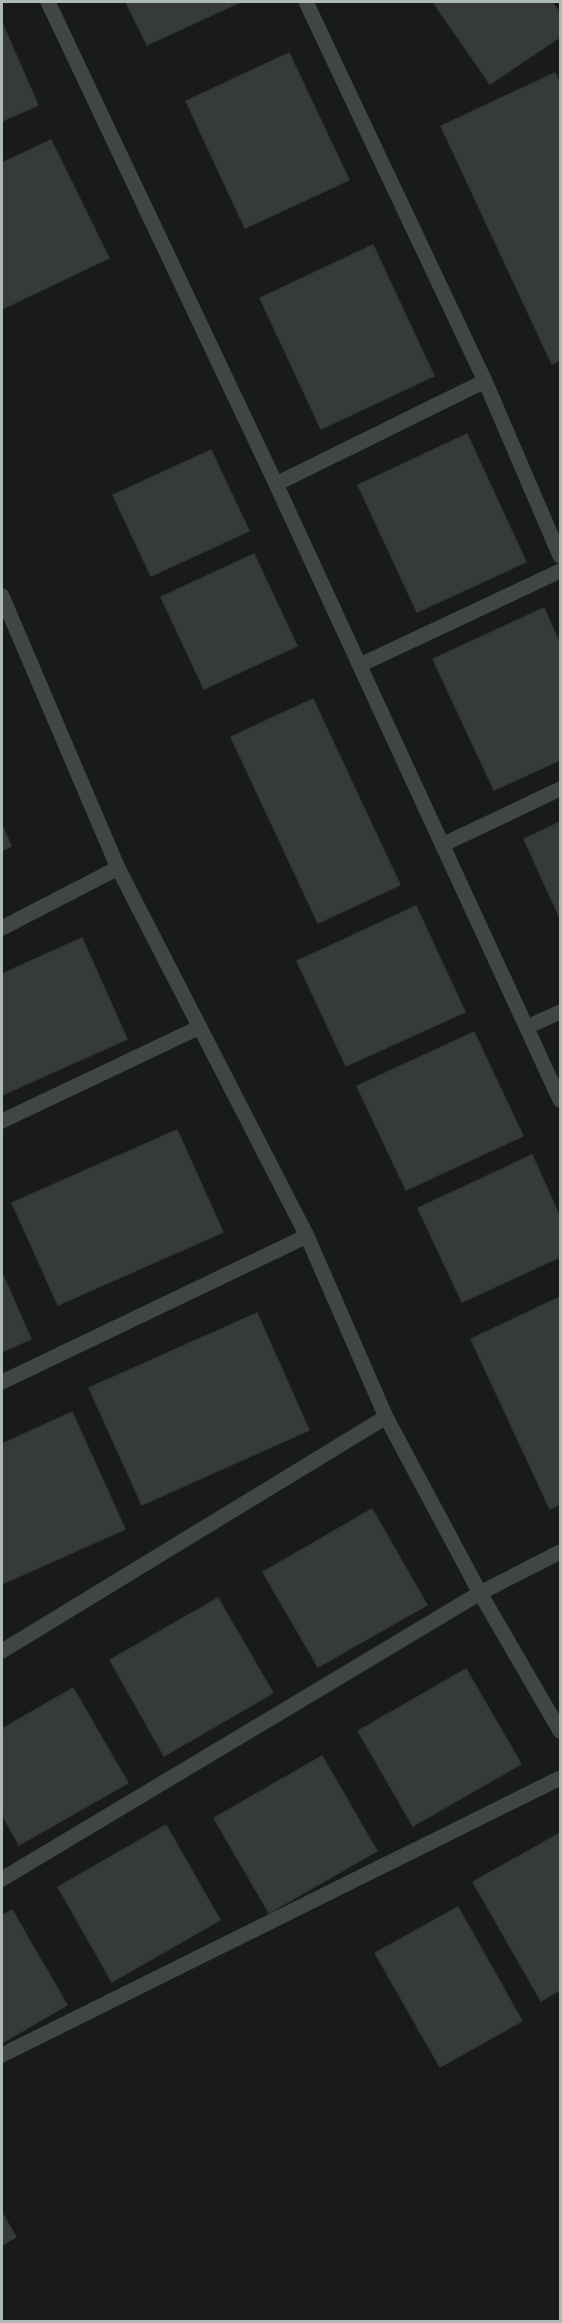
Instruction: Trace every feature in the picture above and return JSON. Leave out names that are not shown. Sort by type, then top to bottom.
[{"type":"lane","points":[[48,2],[276,484],[561,1100]]},
{"type":"lane","points":[[306,2],[485,381],[561,556]]},
{"type":"lane","points":[[276,484],[485,381]]},
{"type":"lane","points":[[360,665],[561,571]]},
{"type":"lane","points":[[2,596],[118,868],[307,1236],[386,1417],[480,1593],[561,1731]]},
{"type":"lane","points":[[442,845],[561,789]]},
{"type":"lane","points":[[2,928],[118,868]]},
{"type":"lane","points":[[527,1027],[561,1012]]},
{"type":"lane","points":[[2,1120],[200,1027]]},
{"type":"lane","points":[[2,1382],[307,1236]]},
{"type":"lane","points":[[2,1651],[386,1417]]},
{"type":"lane","points":[[2,1878],[480,1593],[561,1552]]},
{"type":"lane","points":[[2,2055],[561,1778]]},
{"type":"building","points":[[126,2],[240,2],[147,45]]},
{"type":"building","points":[[433,2],[552,2],[560,13],[560,37],[490,84]]},
{"type":"building","points":[[2,23],[38,105],[2,121]]},
{"type":"building","points":[[289,53],[349,180],[245,228],[186,101]]},
{"type":"building","points":[[555,73],[560,84],[560,360],[552,364],[441,126]]},
{"type":"building","points":[[51,140],[109,258],[2,309],[2,163]]},
{"type":"building","points":[[373,245],[434,376],[321,429],[260,298]]},
{"type":"building","points":[[467,434],[526,562],[417,612],[358,485]]},
{"type":"building","points":[[211,450],[249,531],[151,576],[113,495]]},
{"type":"building","points":[[254,554],[297,646],[204,689],[161,597]]},
{"type":"building","points":[[544,608],[560,644],[560,760],[494,790],[433,659]]},
{"type":"building","points":[[313,699],[400,885],[318,923],[231,737]]},
{"type":"building","points":[[560,822],[560,918],[524,839]]},
{"type":"building","points":[[2,825],[11,846],[2,851]]},
{"type":"building","points":[[416,906],[465,1012],[346,1066],[297,961]]},
{"type":"building","points":[[82,938],[127,1039],[2,1095],[2,974]]},
{"type":"building","points":[[474,1032],[523,1136],[406,1190],[357,1086]]},
{"type":"building","points":[[177,1130],[223,1232],[58,1305],[12,1203]]},
{"type":"building","points":[[532,1155],[560,1217],[560,1257],[462,1302],[418,1208]]},
{"type":"building","points":[[2,1273],[31,1339],[2,1352]]},
{"type":"building","points":[[560,1297],[560,1504],[550,1509],[471,1339]]},
{"type":"building","points":[[257,1313],[309,1430],[142,1505],[89,1388]]},
{"type":"building","points":[[72,1412],[125,1529],[2,1584],[2,1444]]},
{"type":"building","points":[[372,1509],[427,1605],[318,1667],[263,1572]]},
{"type":"building","points":[[218,1598],[273,1693],[164,1756],[110,1660]]},
{"type":"building","points":[[466,1669],[521,1764],[413,1826],[358,1731]]},
{"type":"building","points":[[73,1688],[128,1783],[19,1845],[2,1814],[2,1729]]},
{"type":"building","points":[[322,1756],[377,1851],[269,1913],[214,1818]]},
{"type":"building","points":[[166,1825],[220,1920],[112,1982],[58,1887]]},
{"type":"building","points":[[560,1833],[560,1990],[541,2001],[473,1882]]},
{"type":"building","points":[[458,1907],[522,2021],[440,2067],[375,1953]]},
{"type":"building","points":[[12,1910],[67,2005],[2,2043],[2,1916]]},
{"type":"building","points":[[2,2213],[16,2237],[2,2245]]}]
